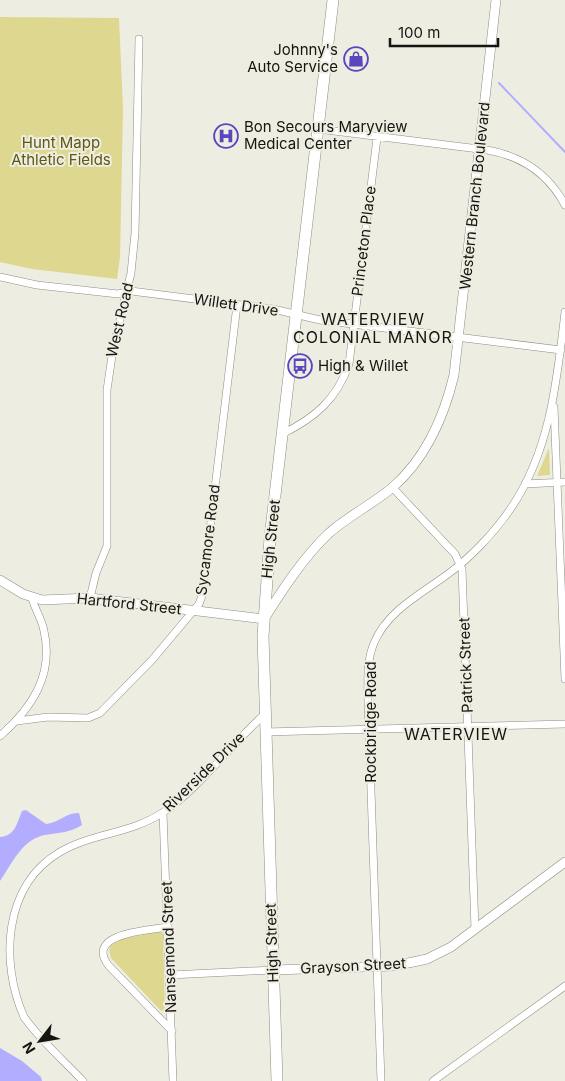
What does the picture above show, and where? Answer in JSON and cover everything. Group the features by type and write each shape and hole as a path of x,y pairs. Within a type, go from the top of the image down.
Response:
{"main road":[{"name":"High Street","path":"276,1081 265,732 264,619 270,538 333,0"}],"street":[{"name":"Western Branch Boulevard","path":"264,619 318,545 342,523 392,487 422,453 442,415 454,375 481,149 496,0"},
{"name":"West Road","path":"90,598 96,573 107,546 107,390 113,349 127,292 135,231 140,39"},
{"path":"318,129 377,138 481,149 513,156 532,165 550,182 565,205"},
{"name":"Princeton Place","path":"282,434 312,418 332,399 349,364 377,138"},
{"name":"Willett Drive","path":"0,277 37,285 118,294 127,292 238,305 354,324 561,350"},
{"name":"Sycamore Road","path":"17,721 48,716 88,718 100,713 195,612 202,596 238,305"},
{"name":"Rockbridge Road","path":"381,1081 368,669 374,643 381,630 397,611 460,563 499,523 525,484 554,401 565,312"},
{"path":"554,401 562,483 565,679"},
{"path":"525,484 562,483"},
{"path":"392,487 460,563"},
{"name":"Patrick Street","path":"460,563 475,929"},
{"name":"Hartford Street","path":"0,580 32,598 51,600 90,598 264,619"},
{"path":"0,736 17,721 38,692 46,660 44,629 32,598"},
{"name":"Riverside Drive","path":"83,1081 25,1019 7,979 4,949 8,920 22,890 50,859 72,846 130,829 162,813 186,794 265,714"},
{"path":"265,732 565,724"},
{"name":"Nansemond Street","path":"162,813 173,1081"},
{"name":"Grayson Street","path":"170,975 378,967 427,959 451,946 565,862"},
{"path":"168,927 113,937 106,944 104,956 109,966 172,1031"},
{"path":"433,1081 565,986"}],"green space":[{"name":"Hunt Mapp Athletic Fields","path":"0,17 119,18 123,109 120,257 117,279 32,269 0,262"},
{"path":"549,448 550,475 537,476"},
{"path":"163,931 165,1010 161,1011 111,958 109,950 116,940"}],"shaded area":[{"path":"26,810 46,824 55,822 70,814 79,813 82,825 69,831 37,837 30,841 18,853 0,881 0,837 12,831 22,811"},
{"path":"0,1048 22,1061 41,1077 42,1081 0,1081"}],"waterway":[{"path":"499,83 565,152"}],"place":[{"name":"Johnny's Auto Service","path":"356,59"},
{"name":"Bon Secours Maryview Medical Center","path":"226,136"},
{"name":"High & Willet","path":"300,366"}],"district":[{"name":"WATERVIEW COLONIAL MANOR","path":"373,328"},
{"name":"WATERVIEW","path":"456,734"}]}
